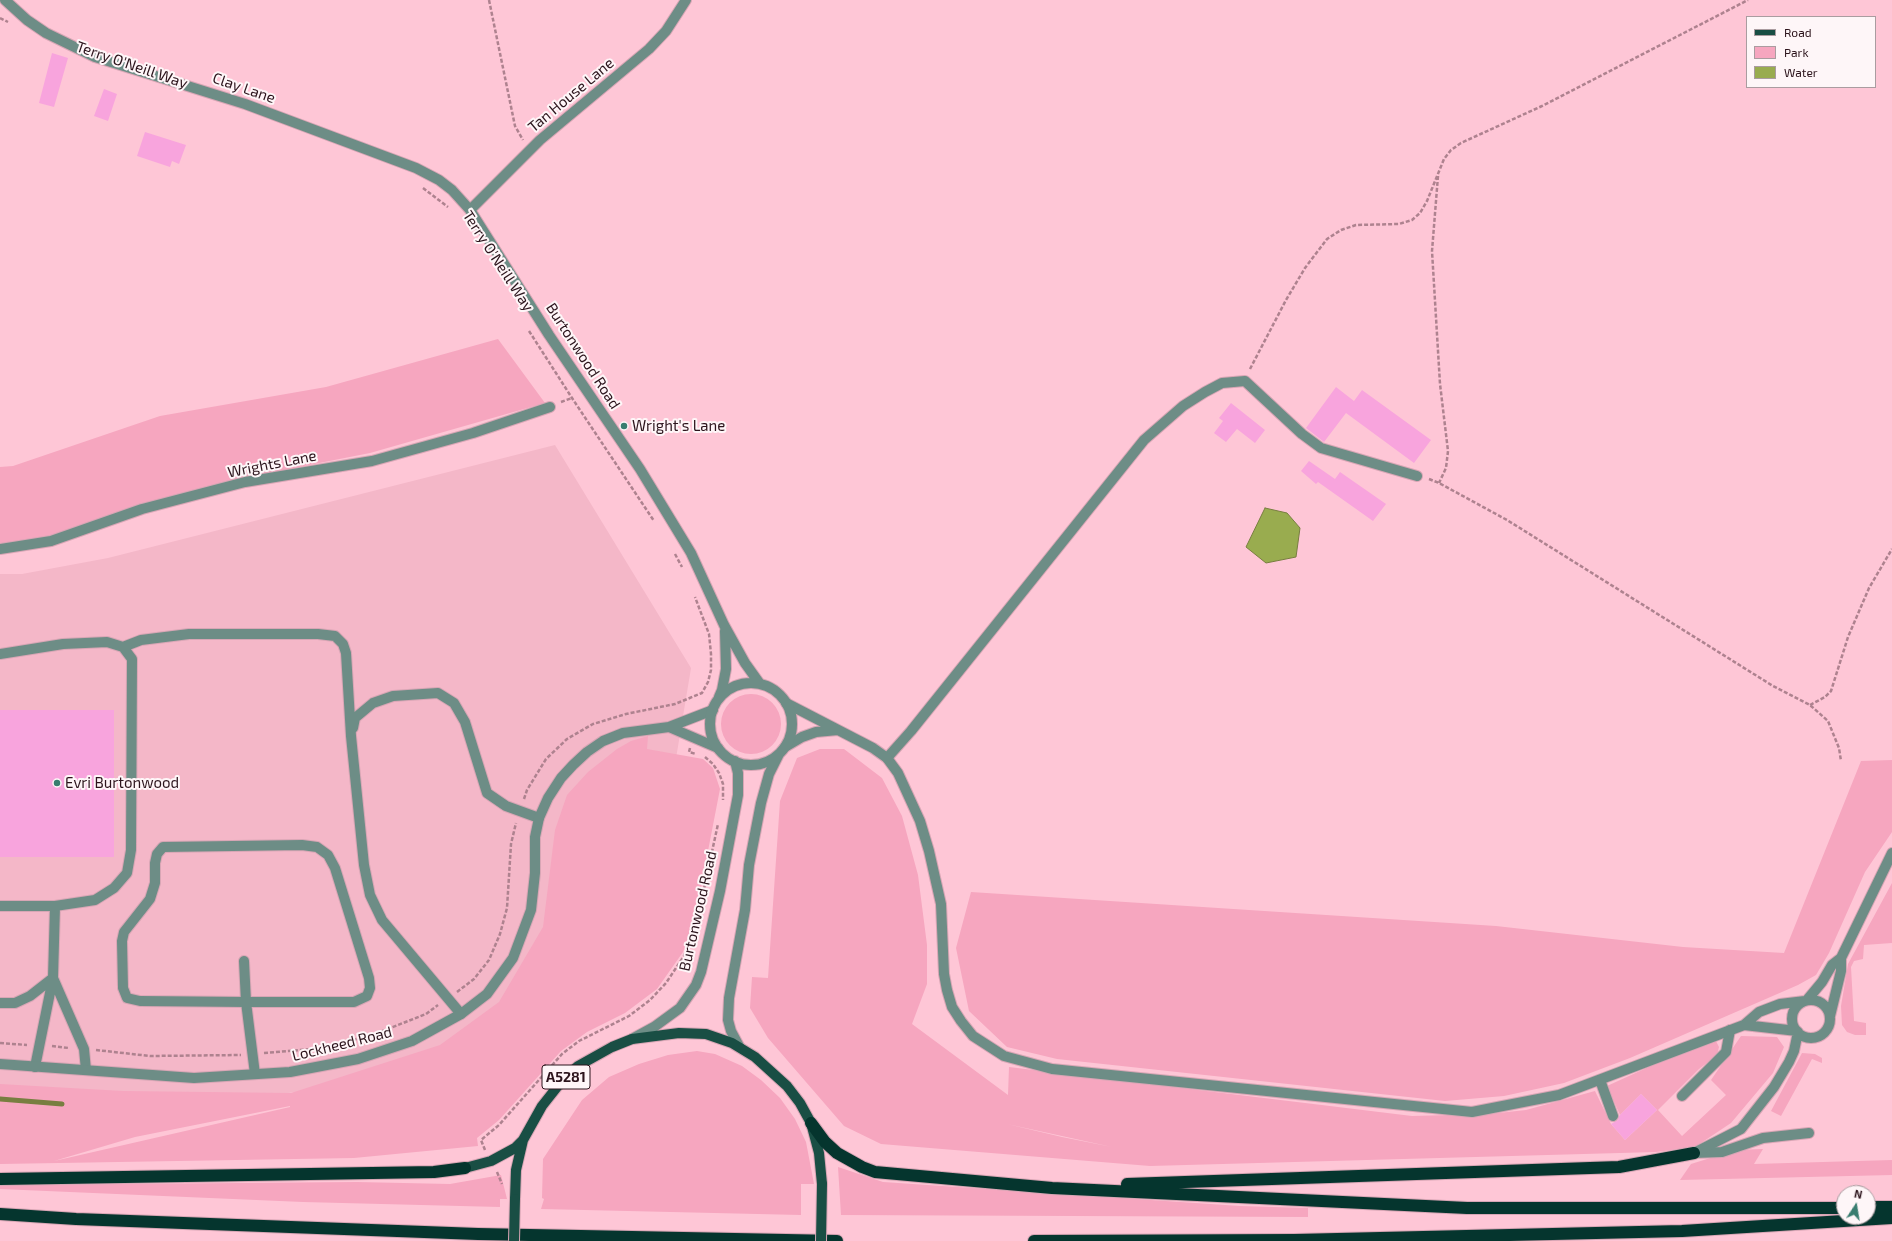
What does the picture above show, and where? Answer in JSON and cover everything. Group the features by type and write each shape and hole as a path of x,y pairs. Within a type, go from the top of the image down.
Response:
{"highway":[{"path":"811,1123 825,1142 837,1153 862,1167 875,1172 1052,1188 1468,1208 1836,1208"},
{"path":"1052,1188 1277,1178 1619,1167 1694,1153"},
{"path":"0,1179 434,1172 465,1168"},
{"path":"1876,1207 1892,1207"},
{"path":"0,1214 76,1219 463,1233 837,1241"},
{"path":"1034,1241 1294,1240 1682,1231 1892,1218"}],"main road":[{"name":"A5281","path":"514,1241 516,1170 523,1140 542,1106 565,1077 596,1054 632,1039 679,1034 706,1034 719,1037 739,1046 772,1071 787,1086 800,1103 811,1123 819,1153 822,1184 821,1241"},
{"path":"465,1168 491,1161 515,1148 523,1140"}],"street":[{"name":"Clay Lane","path":"5,0 27,20 46,33 95,57 246,104 416,168 439,180 452,190 470,210"},
{"name":"Tan House Lane","path":"470,210 529,151 649,49 666,31 686,0"},
{"name":"Burtonwood Road","path":"470,210 550,335 640,469 691,554 724,625 745,663 760,684"},
{"path":"887,758 921,718 1144,440 1183,406 1205,392 1222,383 1245,381 1302,434 1321,448 1417,476"},
{"name":"Wrights Lane","path":"0,549 52,541 142,509 245,482 372,461 473,433 550,407"},
{"name":"Burtonwood Road","path":"718,699 722,690 726,669 724,625"},
{"path":"123,647 141,640 189,634 318,634 335,636 344,644 346,653 351,736 364,865 370,895 382,920 461,1014"},
{"path":"0,654 63,644 107,642 123,647 132,659 131,850 127,873 114,888 95,900 55,906 0,906"},
{"path":"718,748 711,730 713,710 718,699 726,691 737,685 748,683 760,684 779,694 786,703 791,714 792,725 790,736 769,774 761,803 749,865 745,910 729,998 728,1020 731,1031 739,1046"},
{"path":"351,736 355,718 374,704 393,696 438,693 454,703 465,722 487,794 506,806 539,818"},
{"path":"786,703 873,748 887,758 898,773 909,794 929,851 941,904 944,974 952,1007 960,1021 973,1036 1004,1056 1052,1068 1472,1112 1559,1095 1730,1030 1744,1024 1759,1012 1780,1004 1813,1000 1825,1005 1830,1016"},
{"name":"Lockheed Road","path":"0,1064 194,1078 290,1072 358,1058 388,1050 412,1041 461,1014 487,994 513,958 531,910 535,873 535,837 539,818 548,798 561,778 587,752 603,741 624,733 669,727 713,710"},
{"path":"669,727 718,748 735,761 747,764 760,763 772,759 782,750 802,737 816,732 838,730"},
{"name":"Burtonwood Road","path":"632,1039 654,1027 680,1008 696,985 701,972 718,898 738,795 738,773 735,761"},
{"path":"302,845 317,847 328,855 335,868 370,978 370,988 367,996 354,1002 246,1002 140,1001 127,998 123,988 123,937 132,920 150,899 155,883 155,863 157,854 163,847 302,845"},
{"path":"1694,1153 1740,1129 1774,1087 1794,1051 1798,1032 1794,1026 1793,1014 1796,1008 1806,1001 1822,982 1832,965 1840,958 1892,853"},
{"path":"35,1067 53,978 55,906"},
{"path":"1744,1024 1798,1032 1807,1037 1818,1036 1828,1028 1841,971 1840,958"},
{"path":"244,961 246,1002 255,1074"},
{"path":"0,1003 15,1003 30,996 53,978"},
{"path":"53,978 84,1049 86,1070"},
{"path":"1682,1096 1726,1052 1730,1030"},
{"path":"1600,1080 1613,1116"},
{"path":"1694,1153 1722,1152 1763,1138 1809,1133"}],"path":[{"path":"489,0 515,126 529,151"},
{"path":"1245,381 1258,351 1286,300 1317,250 1327,239 1341,230 1356,226 1399,224 1412,220 1420,213 1427,201 1439,169 1451,150 1461,143 1542,106 1748,0"},
{"path":"0,18 11,24"},
{"path":"1439,169 1433,221 1432,251 1440,384 1448,451 1446,468 1439,483"},
{"name":"Terry O'Neill Way","path":"422,187 452,210"},
{"name":"Terry O'Neill Way","path":"526,325 572,398 658,525"},
{"path":"1417,476 1439,483 1507,520 1773,686 1810,705 1828,721 1839,748 1841,761"},
{"path":"1810,705 1825,697 1831,691 1851,630 1869,588 1892,549"},
{"path":"673,551 683,570"},
{"path":"693,590 709,634 711,670"},
{"path":"689,752 696,754"},
{"path":"704,757 713,764 719,772 722,784 722,802"},
{"path":"481,1140 499,1125 562,1054 579,1041 629,1016 650,1000 666,983 684,956 695,930 719,817"},
{"path":"474,979 489,960 500,934 507,908 513,831"},
{"path":"265,1053 324,1048 375,1034 426,1014"},
{"path":"0,1043 39,1045 150,1056 238,1055"}],"shaded area":[{"path":"555,445 691,668 654,891 441,1076 0,1125 0,574 22,574 108,558"}],"green space":[{"path":"498,339 545,403 370,453 243,478 57,535 0,545 0,467 13,466 160,416 326,387"},
{"path":"751,694 767,699 772,703 776,708 781,724 776,740 772,745 767,749 751,754 735,749 730,745 726,740 721,724 726,708 730,703 735,699"},
{"path":"648,736 647,749 703,759 713,768 720,789 695,918 683,952 657,989 625,1013 587,1032 561,1051 499,1120 477,1138 478,1146 354,1158 0,1164 0,1084 123,1091 291,1093 440,1045 499,1002 543,927 555,830 567,795 588,772 617,749 631,741","holes":["290,1107 54,1161 135,1137"]},
{"path":"820,749 844,749 882,778 902,816 918,875 927,945 927,984 912,1024 1008,1095 1009,1067 1412,1116 1489,1114 1526,1110 1595,1091 1611,1124 1625,1140 1657,1110 1641,1094 1620,1115 1607,1086 1708,1040 1716,1041 1719,1047 1717,1055 1699,1069 1658,1110 1682,1136 1726,1095 1711,1080 1741,1036 1777,1037 1784,1047 1773,1073 1731,1123 1695,1147 1656,1152 1150,1166 881,1144 844,1126 768,1038 750,1008 752,977 768,978 780,801 797,758","holes":["1007,1124 1112,1147 1062,1137"]},
{"path":"1892,760 1892,832 1865,872 1829,953 1816,975 1798,985 1630,1058 1564,1083 1504,1096 1445,1101 1057,1059 1007,1047 969,1011 956,948 971,892 1496,926 1683,947 1784,953 1861,761"},
{"path":"1892,883 1892,943 1864,945 1863,959 1854,961 1851,967 1854,1021 1866,1023 1866,1035 1855,1035 1847,1032 1842,1025 1841,1006 1848,964"},
{"path":"697,1051 715,1054 742,1066 761,1080 780,1098 795,1119 806,1142 814,1184 801,1184 801,1215 541,1209 544,1199 542,1198 543,1159 582,1100 609,1077 639,1064 668,1055"},
{"path":"1802,1053 1815,1054 1822,1058 1822,1063 1812,1059 1781,1116 1771,1111"},
{"path":"1763,1149 1754,1164 1892,1160 1892,1175 1680,1180 1691,1164 1736,1150"},
{"path":"838,1167 883,1182 1240,1206 1308,1208 1308,1217 841,1215"},
{"path":"501,1175 507,1199 500,1199 500,1207 303,1202 0,1189 0,1185 357,1182 450,1184"}],"water":[{"path":"1265,508 1287,513 1300,528 1296,557 1266,563 1246,547"}],"building":[{"path":"52,53 68,58 54,107 39,103"},
{"path":"104,89 117,94 108,121 94,116"},
{"path":"145,132 186,145 179,164 172,161 170,167 137,156"},
{"path":"1336,387 1354,401 1362,390 1431,440 1414,463 1346,413 1324,442 1306,428"},
{"path":"1231,403 1265,430 1255,443 1237,429 1226,442 1214,433 1223,421 1219,418"},
{"path":"1309,461 1335,479 1340,472 1386,504 1373,521 1318,482 1316,484 1301,471"},
{"name":"Evri Burtonwood","path":"0,710 114,710 114,857 0,857"},
{"path":"1641,1094 1657,1110 1625,1140 1611,1124 1618,1120 1619,1116"}],"waterway":[{"path":"0,1099 62,1104"}],"place":[{"name":"Wright's Lane","path":"624,426"},
{"name":"Evri Burtonwood","path":"57,783"}]}
